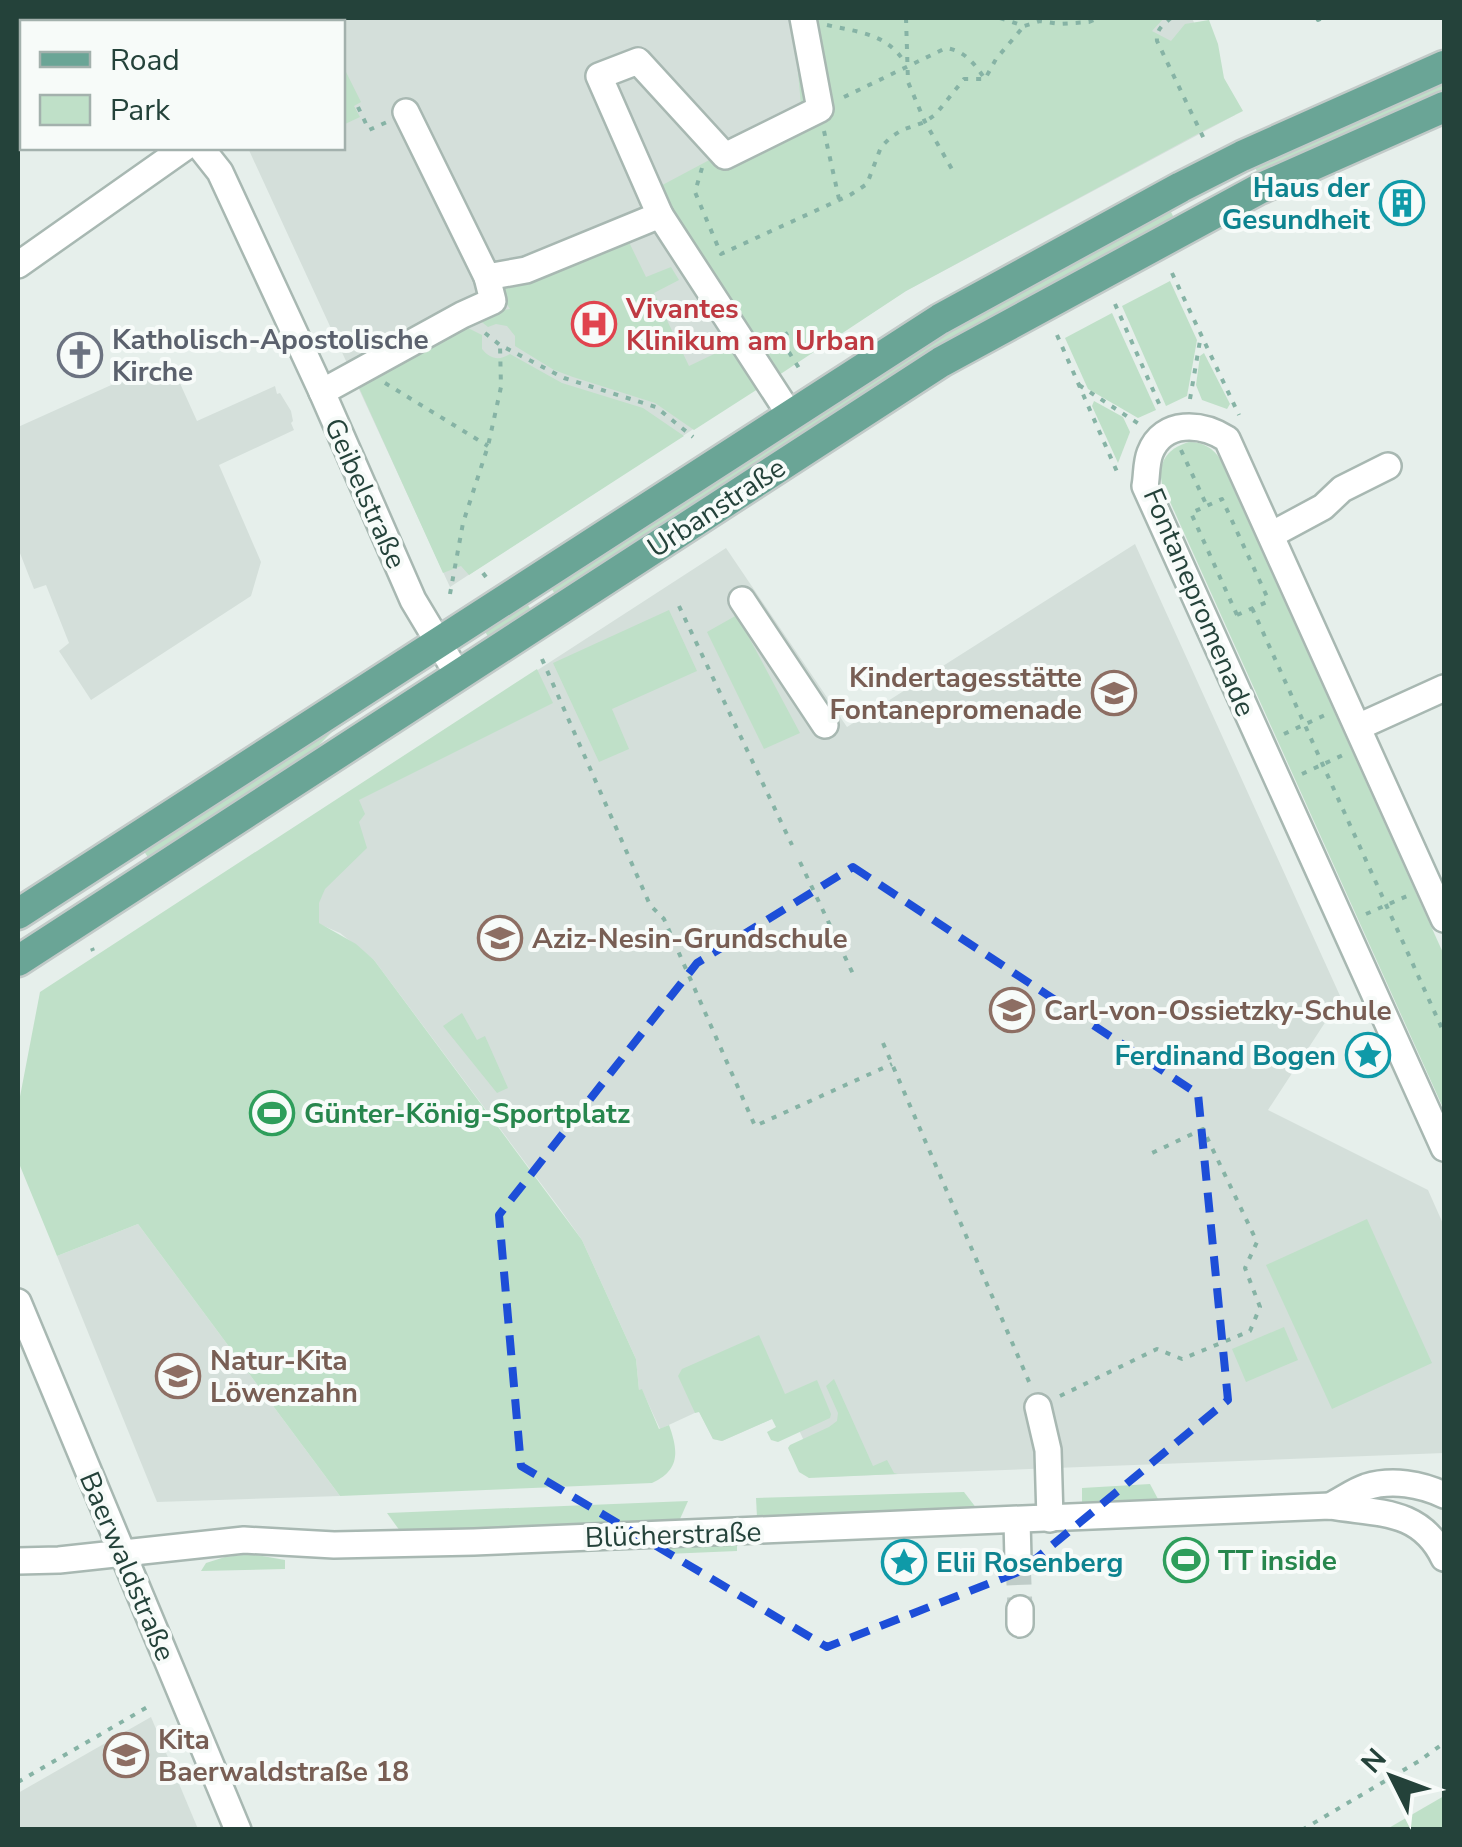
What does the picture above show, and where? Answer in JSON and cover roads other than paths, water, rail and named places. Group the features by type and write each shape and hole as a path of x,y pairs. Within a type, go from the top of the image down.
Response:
{"main road":[{"name":"Urbanstraße","path":"18,914 940,319 1270,143 1444,66"},
{"name":"Urbanstraße","path":"18,961 941,362 1199,221 1298,171 1444,107"}],"street":[{"path":"790,415 660,216 599,76 638,61 724,156 820,108 803,18"},
{"path":"322,392 492,301 487,277 406,112"},
{"path":"18,266 181,150"},
{"name":"Geibelstraße","path":"204,150 220,172 414,600 458,674"},
{"path":"1181,188 1199,221"},
{"path":"487,277 526,270 660,216"},
{"name":"Fontanepromenade","path":"1444,919 1355,739 1227,439 1211,429 1186,426 1172,431 1150,452 1145,486 1444,1148"},
{"path":"1271,535 1323,507 1342,489 1388,466"},
{"path":"527,585 548,617"},
{"path":"742,600 825,725"},
{"path":"1355,739 1444,688"},
{"path":"119,850 140,882"},
{"name":"Baerwaldstraße","path":"18,1302 238,1830"},
{"path":"1038,1407 1048,1450 1050,1519"},
{"name":"Blücherstraße","path":"1330,1506 1366,1487 1391,1484 1430,1488 1444,1495"},
{"name":"Blücherstraße","path":"18,1562 244,1540 321,1545 474,1542 1330,1506 1400,1516 1428,1534 1444,1552"},
{"path":"1017,1520 1018,1560"}],"tunnel":[{"path":"1018,1560 1020,1609"}],"place":[{"name":"Haus der Gesundheit","path":"1402,203"},
{"name":"Vivantes Klinikum am Urban","path":"594,324"},
{"name":"Katholisch-Apostolische Kirche","path":"80,355"},
{"name":"Kindertagesstätte Fontanepromenade","path":"1114,693"},
{"name":"Aziz-Nesin-Grundschule","path":"500,938"},
{"name":"Carl-von-Ossietzky-Schule","path":"1012,1010"},
{"name":"Ferdinand Bogen","path":"1368,1055"},
{"name":"Günter-König-Sportplatz","path":"272,1113"},
{"name":"Natur-Kita Löwenzahn","path":"178,1376"},
{"name":"TT inside","path":"1186,1560"},
{"name":"Elii Rosenberg","path":"904,1562"},
{"name":"Kita Baerwaldstraße 18","path":"126,1755"}]}
